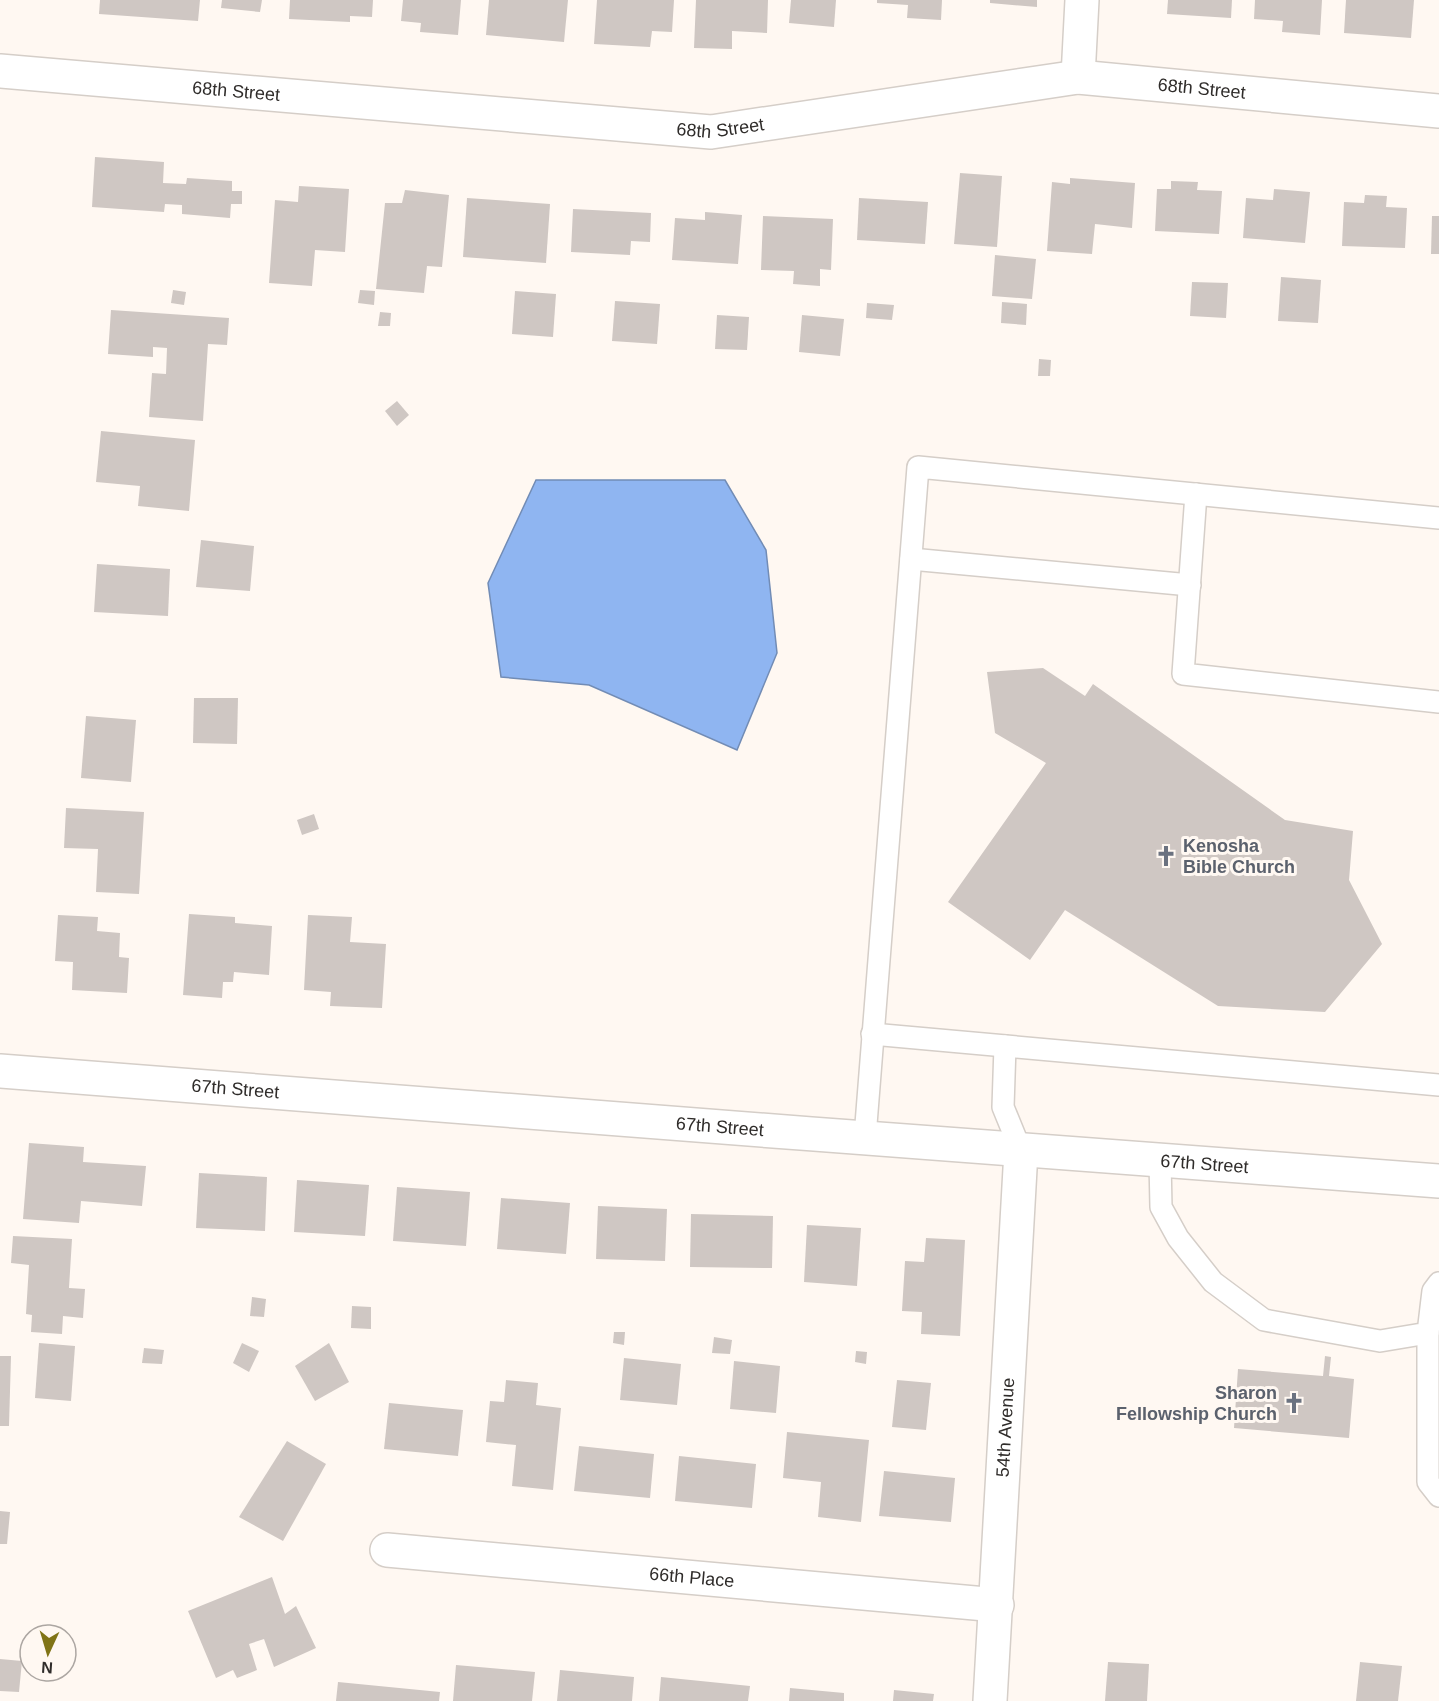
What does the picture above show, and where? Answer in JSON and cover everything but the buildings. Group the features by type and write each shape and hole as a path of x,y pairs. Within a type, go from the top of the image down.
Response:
{"street":[{"path":"1078,77 1082,0"},
{"name":"68th Street","path":"0,71 711,132 1078,77 1439,111"},
{"name":"67th Street","path":"0,1071 1020,1151 1439,1181"},
{"name":"54th Avenue","path":"990,1701 1020,1151"},
{"name":"66th Place","path":"387,1550 997,1605"}],"lane":[{"path":"864,1137 918,466 1439,518"},
{"path":"1196,494 1183,674 1439,702"},
{"path":"911,559 1190,585"},
{"path":"872,1034 1439,1085"},
{"path":"1005,1046 1003,1107 1020,1151"},
{"path":"1160,1161 1161,1207 1178,1238 1213,1282 1264,1320 1380,1341 1428,1334"},
{"path":"1439,1283 1433,1291 1428,1334 1428,1482 1439,1496"}],"water":[{"path":"536,480 725,480 766,550 777,653 737,750 589,685 501,677 488,583"}],"place":[{"name":"Kenosha Bible Church","path":"1166,856"},
{"name":"Sharon Fellowship Church","path":"1294,1403"}]}
